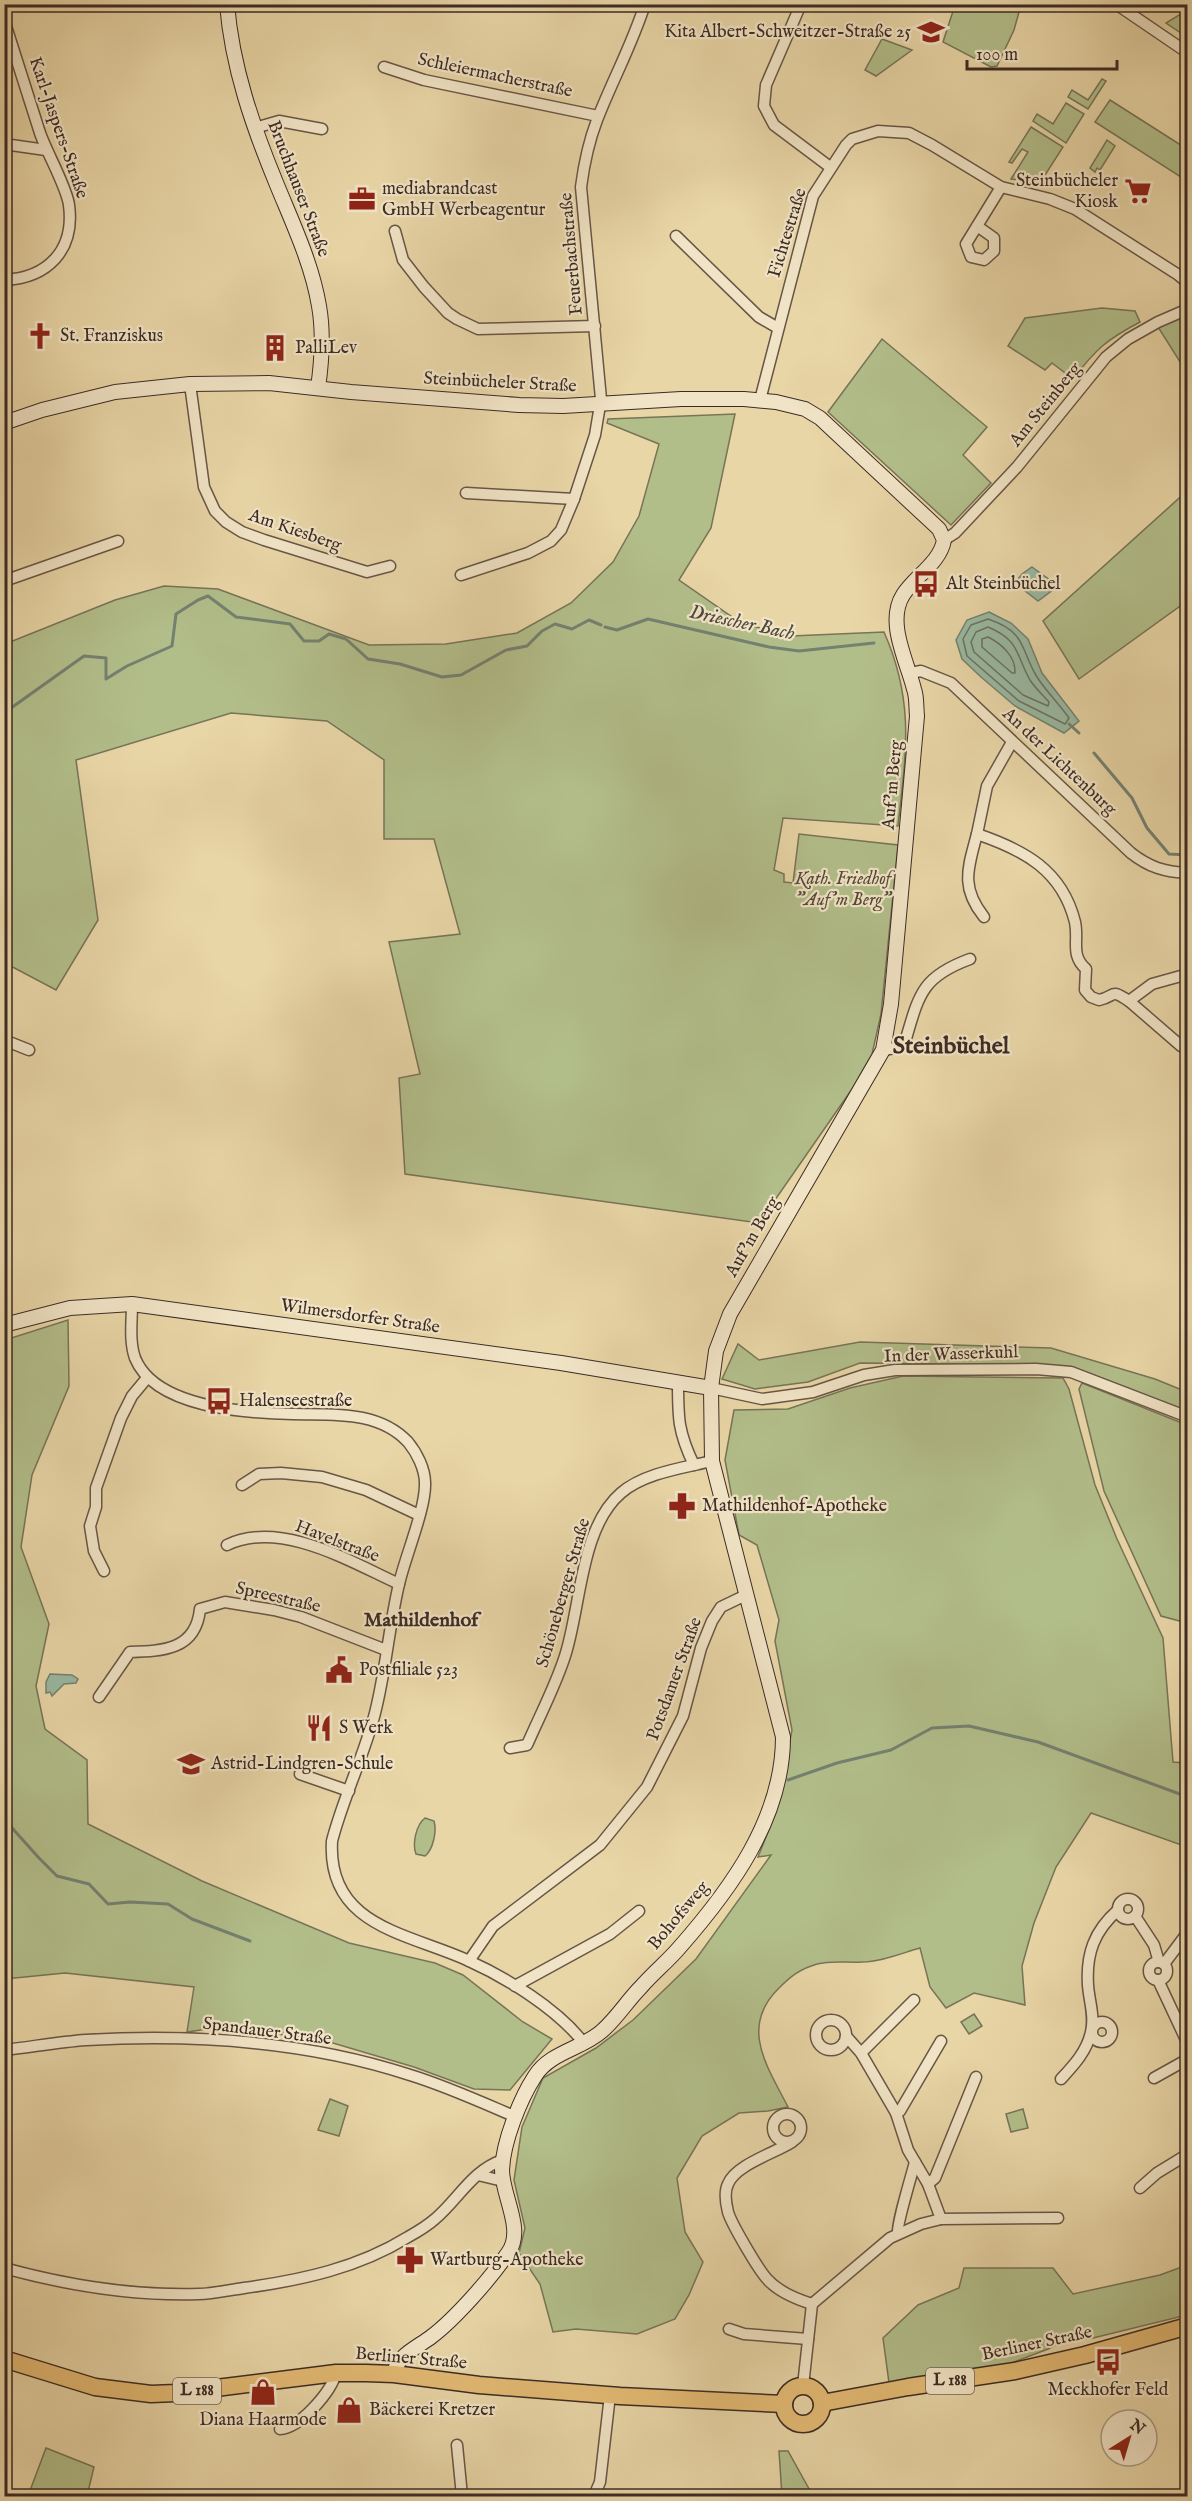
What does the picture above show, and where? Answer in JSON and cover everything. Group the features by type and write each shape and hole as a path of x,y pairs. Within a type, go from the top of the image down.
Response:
{"main road":[{"name":"Berliner Straße","path":"822,2403 1015,2371 1085,2355 1188,2326"},
{"name":"Berliner Straße","path":"4,2359 95,2387 151,2394 176,2393 336,2373 394,2374 479,2385 610,2396 783,2404"},
{"path":"803,2386 814,2389 822,2403 818,2416 813,2421 801,2424 789,2418 783,2404 791,2390 803,2386"}],"street":[{"name":"Bruchhauser Straße","path":"227,4 237,72 255,128 314,280 322,331 323,356 318,388"},
{"name":"Feuerbachstraße","path":"461,575 528,553 551,541 561,530 574,500 596,435 601,403 581,187 598,116 634,38 645,4"},
{"path":"801,4 766,86 764,106 774,125 830,167"},
{"path":"1116,4 1188,53"},
{"name":"Karl-Jaspers-Straße","path":"4,20 46,150 69,204 69,229 63,249 55,261 41,271 18,279 4,279"},
{"name":"Schleiermacherstraße","path":"384,67 424,80 598,116"},
{"path":"255,128 279,121 322,129"},
{"name":"Fichtestraße","path":"760,400 813,196 830,167 852,139 878,131 904,132 932,145 1001,187 1044,197 1075,209 1188,283"},
{"path":"4,144 46,150"},
{"path":"977,226 1001,187"},
{"path":"395,231 403,260 424,287 448,313 458,320 478,329 595,326"},
{"path":"676,236 759,317 778,328"},
{"name":"Am Steinberg","path":"944,540 955,533 1017,466 1106,357 1128,339 1188,309"},
{"name":"Steinbücheler Straße","path":"4,423 42,410 115,392 190,384 269,383 519,405 564,406 695,399 760,400 805,409 820,418 934,524 944,540"},
{"name":"Am Kiesberg","path":"190,384 204,487 215,511 226,522 242,532 264,540 367,572 390,566"},
{"path":"466,493 574,500"},
{"name":"Auf'm Berg","path":"711,1388 716,1351 730,1314 883,1050 891,1004 917,716 915,692 898,633 897,620 903,595 939,552 944,540"},
{"path":"4,581 118,541"},
{"name":"An der Lichtenburg","path":"910,673 921,671 951,683 1131,853 1160,871 1188,873"},
{"path":"984,917 967,883 987,786 1012,742"},
{"path":"977,834 1011,845 1041,866 1059,884 1075,923 1074,948 1078,962 1086,969 1085,990 1091,997 1099,1000 1111,993 1116,993 1129,1001 1181,1046"},
{"name":"Auf'm Berg","path":"883,1050 895,1048 905,1042 916,1002 934,978 947,968 970,959"},
{"path":"1129,1001 1152,984 1188,974"},
{"path":"4,1040 29,1050"},
{"path":"132,1304 132,1343 135,1356 147,1378 179,1397 265,1413 359,1417 389,1427 410,1444 422,1467 425,1492 399,1584 376,1709 335,1830 332,1856 336,1880 356,1910 377,1925 469,1961 515,1986 561,2020 583,2042"},
{"name":"Wilmersdorfer Straße","path":"4,1325 70,1308 132,1304 561,1363 711,1388"},
{"name":"In der Wasserkuhl","path":"711,1388 762,1399 803,1394 864,1375 895,1370 1036,1369 1071,1372 1188,1417"},
{"path":"104,1571 94,1551 90,1526 96,1507 96,1488 121,1418 132,1396 147,1378"},
{"path":"678,1382 678,1418 682,1440 694,1465"},
{"name":"Bohofsweg","path":"394,2374 394,2367 450,2320 511,2249 514,2237 503,2181 503,2160 516,2117 538,2071 551,2060 599,2034 640,1987 679,1948 739,1872 769,1813 783,1760 783,1737 712,1461 711,1388"},
{"name":"Schöneberger Straße","path":"510,1748 527,1745 555,1684 574,1623 593,1537 609,1505 632,1485 712,1461"},
{"path":"242,1485 259,1474 281,1473 322,1477 366,1490 419,1515"},
{"name":"Havelstraße","path":"227,1545 242,1538 273,1536 324,1550 399,1584"},
{"name":"Potsdamer Straße","path":"469,1961 493,1926 600,1845 647,1787 679,1727 692,1691 701,1648 712,1621 721,1607 746,1595"},
{"name":"Spreestraße","path":"99,1697 130,1652 163,1651 175,1647 187,1639 199,1622 200,1609 225,1602 301,1617 386,1650"},
{"path":"300,1774 349,1791"},
{"path":"1061,2079 1079,2059 1092,2029 1088,1952 1107,1920 1118,1910 1121,1901 1130,1900 1137,1906 1135,1916 1154,1944 1167,1974 1164,1979 1158,1980 1188,2044"},
{"path":"1118,1910 1123,1918 1129,1919 1135,1916"},
{"path":"515,1986 610,1934 639,1911"},
{"path":"1162,1963 1188,1932"},
{"path":"861,2053 914,2000"},
{"path":"1180,2026 1188,2017"},
{"path":"846,2036 861,2053 896,2113 908,2150 928,2184 941,2219"},
{"name":"Spandauer Straße","path":"4,2050 84,2040 168,2038 247,2042 321,2053 410,2074 516,2117"},
{"path":"896,2113 941,2041"},
{"path":"1154,2078 1188,2059"},
{"path":"928,2184 935,2178 976,2077"},
{"path":"792,2142 744,2167 734,2175 728,2184 726,2198 728,2213 767,2279 782,2291 812,2304"},
{"path":"1140,2188 1156,2173 1188,2154"},
{"path":"4,2268 48,2280 125,2290 199,2294 278,2283 348,2266 408,2237 436,2218 478,2175 493,2163 503,2160"},
{"path":"898,2234 896,2228 904,2207 915,2162"},
{"path":"478,2175 503,2181"},
{"path":"803,2386 812,2304 898,2234 921,2224 941,2219 1058,2218"},
{"path":"729,2330 744,2334 808,2339"},
{"path":"279,2429 289,2429 299,2422 333,2384 336,2373"},
{"path":"594,2496 600,2482 610,2396"},
{"path":"457,2445 462,2496"}],"green space":[{"path":"955,5 1021,5 1014,30 997,66 991,67 943,42"},
{"path":"1187,10 1187,37 1166,23"},
{"path":"882,39 912,50 876,76 865,70"},
{"path":"1102,79 1106,81 1088,109 1068,97 1072,90 1088,100"},
{"path":"1110,100 1187,149 1187,181 1095,122"},
{"path":"1066,103 1084,114 1066,143 1033,121 1037,114 1053,124"},
{"path":"1031,127 1063,147 1040,183 1011,179 1028,152 1022,149 1012,163 1009,162"},
{"path":"1107,140 1115,146 1100,170 1097,168 1095,172 1090,168"},
{"path":"1102,308 1135,311 1140,322 1102,346 1073,379 1052,363 1045,370 1008,346 1025,318"},
{"path":"1187,316 1187,373 1158,327"},
{"path":"882,339 987,427 963,455 991,483 951,525 828,412"},
{"name":"Kath. Friedhof \"Auf'm Berg\"","path":"735,414 711,528 679,580 741,623 791,636 884,632 894,657 900,682 906,728 904,775 898,826 783,818 774,870 784,874 784,882 793,883 799,834 898,845 881,1014 872,1054 852,1089 759,1223 405,1174 399,1078 420,1074 389,942 460,934 434,839 384,839 384,760 327,721 231,713 76,760 98,920 56,990 5,963 5,644 115,600 164,586 218,589 369,645 446,644 517,633 571,603 613,562 639,516 659,444 607,423 608,419"},
{"path":"1187,491 1187,601 1079,679 1043,621"},
{"path":"68,1320 69,1386 32,1475 21,1547 49,1624 36,1686 45,1729 87,1760 88,1824 202,1881 349,1943 435,1963 463,1975 523,2022 552,2039 510,2090 474,2089 414,2067 316,2038 214,2028 187,2032 194,1987 65,1973 5,1979 5,1340"},
{"path":"860,1342 1051,1348 1155,1379 1187,1392 1187,1411 1073,1367 1044,1365 860,1363 808,1382 755,1389 722,1379 738,1344 759,1360"},
{"path":"903,1376 1063,1378 1069,1389 1095,1485 1117,1539 1163,1638 1173,1762 1187,1763 1187,1847 1091,1813 1056,1867 1034,1923 1022,1966 1025,2005 974,1993 946,2008 930,1987 920,1948 877,1961 817,1964 792,1976 767,2003 761,2017 759,2032 765,2062 788,2107 739,2113 702,2136 677,2178 685,2232 703,2262 689,2295 675,2319 637,2334 576,2329 553,2332 540,2284 519,2253 525,2228 514,2180 522,2127 543,2078 596,2048 633,2020 696,1959 771,1855 758,1857 776,1812 792,1730 775,1641 779,1620 757,1545 739,1535 725,1460 734,1410 788,1409 850,1388"},
{"path":"1082,1383 1187,1425 1187,1623 1161,1616 1104,1491 1079,1389"},
{"path":"425,1818 434,1821 435,1830 434,1840 425,1856 416,1854 414,1845 417,1830"},
{"path":"974,2014 982,2026 969,2034 961,2022"},
{"path":"330,2099 348,2106 339,2136 318,2130"},
{"path":"1023,2109 1028,2128 1011,2132 1006,2114"},
{"path":"1187,2265 1187,2315 1089,2339 1070,2337 1048,2349 1006,2365 889,2383 883,2338 918,2305 959,2288 964,2268 1053,2268 1073,2294 1160,2275"},
{"path":"46,2448 94,2467 87,2496 28,2496"},
{"path":"779,2451 788,2451 813,2496 782,2496"}],"water":[{"path":"1032,567 1054,583 1054,589 1038,601 1015,583"},
{"path":"989,612 1011,623 1028,639 1042,673 1079,721 1064,733 1015,706 962,659 956,640 967,620"},
{"path":"50,1674 72,1675 78,1679 76,1683 64,1684 52,1696 50,1692 46,1693 46,1682"}],"waterway":[{"name":"Driescher Bach","path":"4,713 84,656 106,658 106,679 127,666 172,646 176,614 208,596 236,617 290,624 304,641 319,641 329,634 346,639 368,659 400,664 442,677 461,675 506,650 527,646 542,631 555,624 572,629 589,620 601,625"},
{"name":"Driescher Bach","path":"605,627 617,630 648,619 769,647 799,651 874,643"},
{"name":"Driescher Bach","path":"1069,724 1079,733"},
{"name":"Driescher Bach","path":"1094,753 1132,798 1147,828 1169,854 1188,855"},
{"path":"788,1780 837,1763 891,1750 932,1728 969,1726 1038,1742 1188,1797"},
{"path":"4,1819 57,1876 89,1884 108,1904 130,1902 168,1904 192,1919 250,1941"}],"place":[{"name":"Kita Albert-Schweitzer-Straße 25","path":"931,32"},
{"name":"Steinbücheler Kiosk","path":"1138,191"},
{"name":"mediabrandcast GmbH Werbeagentur","path":"362,199"},
{"name":"St. Franziskus","path":"40,336"},
{"name":"PalliLev","path":"275,348"},
{"name":"Alt Steinbüchel","path":"926,584"},
{"name":"Halenseestraße","path":"219,1401"},
{"name":"Mathildenhof-Apotheke","path":"682,1506"},
{"name":"Postfiliale 523","path":"339,1670"},
{"name":"S Werk","path":"319,1728"},
{"name":"Astrid-Lindgren-Schule","path":"191,1764"},
{"name":"Wartburg-Apotheke","path":"410,2260"},
{"name":"Meckhofer Feld","path":"1108,2362"},
{"name":"Diana Haarmode","path":"263,2392"},
{"name":"Bäckerei Kretzer","path":"349,2410"}],"district":[{"name":"Steinbüchel","path":"951,1046"},
{"name":"Mathildenhof","path":"421,1620"}]}
